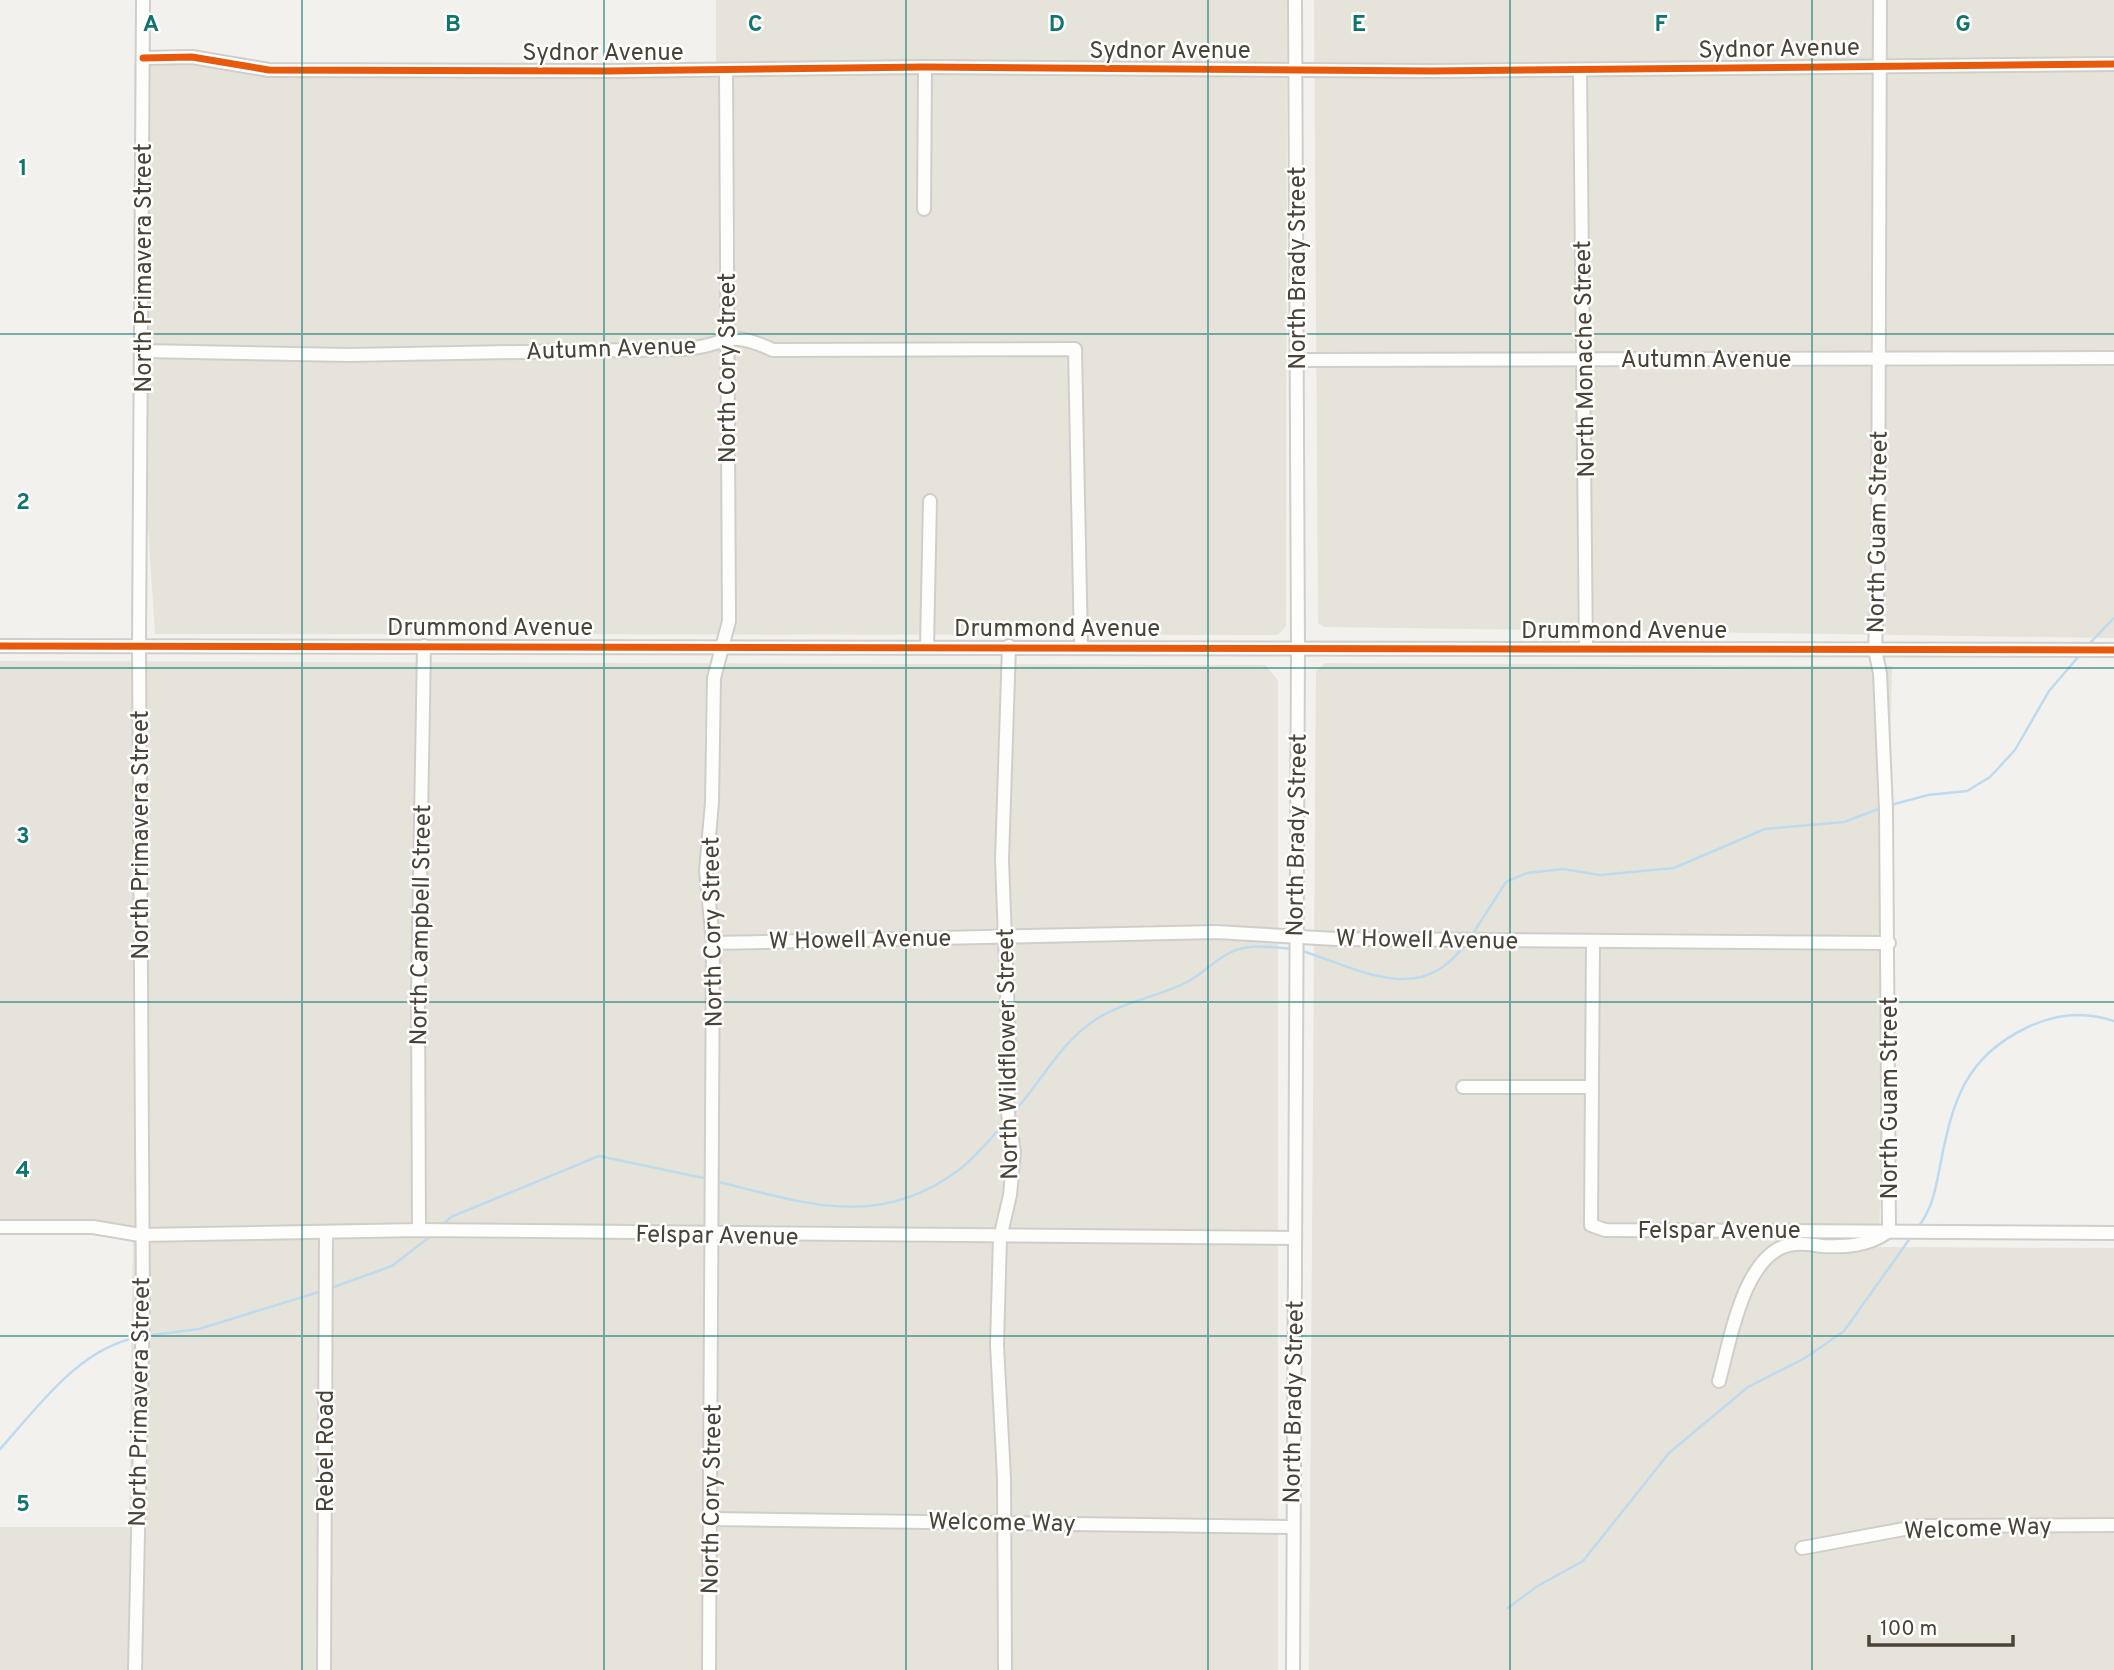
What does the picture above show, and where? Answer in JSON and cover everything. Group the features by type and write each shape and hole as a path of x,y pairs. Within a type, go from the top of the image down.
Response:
{"street":[{"name":"North Primavera Street","path":"135,1670 143,1308 140,1235 139,647 143,351 143,0"},
{"name":"North Brady Street","path":"1293,1670 1298,650 1295,0"},
{"name":"North Guam Street","path":"1880,0 1878,573 1875,650 1881,686 1889,943 1889,1231"},
{"name":"Sydnor Avenue","path":"143,58 192,57 269,70 926,67 1580,70 2114,64"},
{"path":"924,209 926,67"},
{"name":"North Cory Street","path":"709,1670 713,943 706,871 712,802 714,678 729,621 726,70"},
{"name":"North Monache Street","path":"1580,70 1586,649"},
{"name":"Autumn Avenue","path":"143,351 361,355 684,349 698,348 726,338 742,337 773,350 1075,349 1082,646"},
{"name":"Autumn Avenue","path":"1298,360 2114,358"},
{"path":"927,647 930,502"},
{"name":"Drummond Avenue","path":"0,646 2114,650"},
{"name":"North Campbell Street","path":"419,1230 418,995 424,646"},
{"name":"North Wildflower Street","path":"1005,1670 1004,1522 997,1345 1000,1238 1010,1195 1014,1152 1007,1107 1010,1072 1002,860 1009,646"},
{"name":"W Howell Avenue","path":"713,943 1216,932 1336,939 1889,943"},
{"path":"1463,1087 1590,1087 1593,942"},
{"name":"Felspar Avenue","path":"1590,1087 1591,1225 1605,1230 2114,1233"},
{"name":"Felspar Avenue","path":"0,1227 93,1227 140,1235 419,1230 713,1236 1295,1238"},
{"path":"1719,1381 1746,1288 1759,1267 1773,1252 1794,1244 1859,1245 1889,1231"},
{"name":"Rebel Road","path":"324,1670 326,1232"},
{"name":"Welcome Way","path":"711,1519 1292,1528"},
{"name":"Welcome Way","path":"1802,1548 1920,1526 2114,1525"}],"shaded area":[{"path":"716,0 1287,0 1286,626 1278,635 155,634 137,356 134,63 716,64"},
{"path":"1314,0 2114,0 2114,638 1324,627 1318,623"},
{"path":"0,661 1265,665 1278,680 1278,1670 0,1670 0,1527 129,1527 133,1235 0,1233"},
{"path":"1325,663 1892,666 1879,1247 2114,1248 2114,1670 1309,1670 1316,671"}],"waterway":[{"path":"2088,645 2114,618"},
{"path":"1891,805 1928,795 1967,791 1990,777 2015,750 2049,691 2079,656"},
{"path":"1472,935 1506,882 1527,873 1563,869 1600,875 1674,868 1765,829 1844,822 1881,808"},
{"path":"1302,951 1368,974 1410,979 1430,974 1448,963 1466,943"},
{"path":"1014,1112 1061,1051 1095,1020 1118,1008 1189,981 1220,959 1240,949 1257,946 1292,949"},
{"path":"1919,1226 1934,1195 1957,1100 1966,1082 1989,1052 2026,1028 2058,1017 2080,1015 2114,1021"},
{"path":"715,1181 810,1203 870,1206 900,1200 930,1188 960,1169 1005,1123"},
{"path":"442,1225 451,1217 599,1156 708,1179"},
{"path":"331,1288 392,1266 432,1235"},
{"path":"1508,1608 1536,1587 1583,1561 1669,1453 1748,1387 1805,1358 1844,1331 1911,1237"},
{"path":"145,1336 199,1329 322,1291"},
{"path":"0,1449 45,1398 79,1366 117,1343 139,1337"}],"cycle path":[{"path":"143,58 192,57 269,70 608,71 925,67 1432,71 2114,64"},
{"path":"0,646 2114,650"}]}
